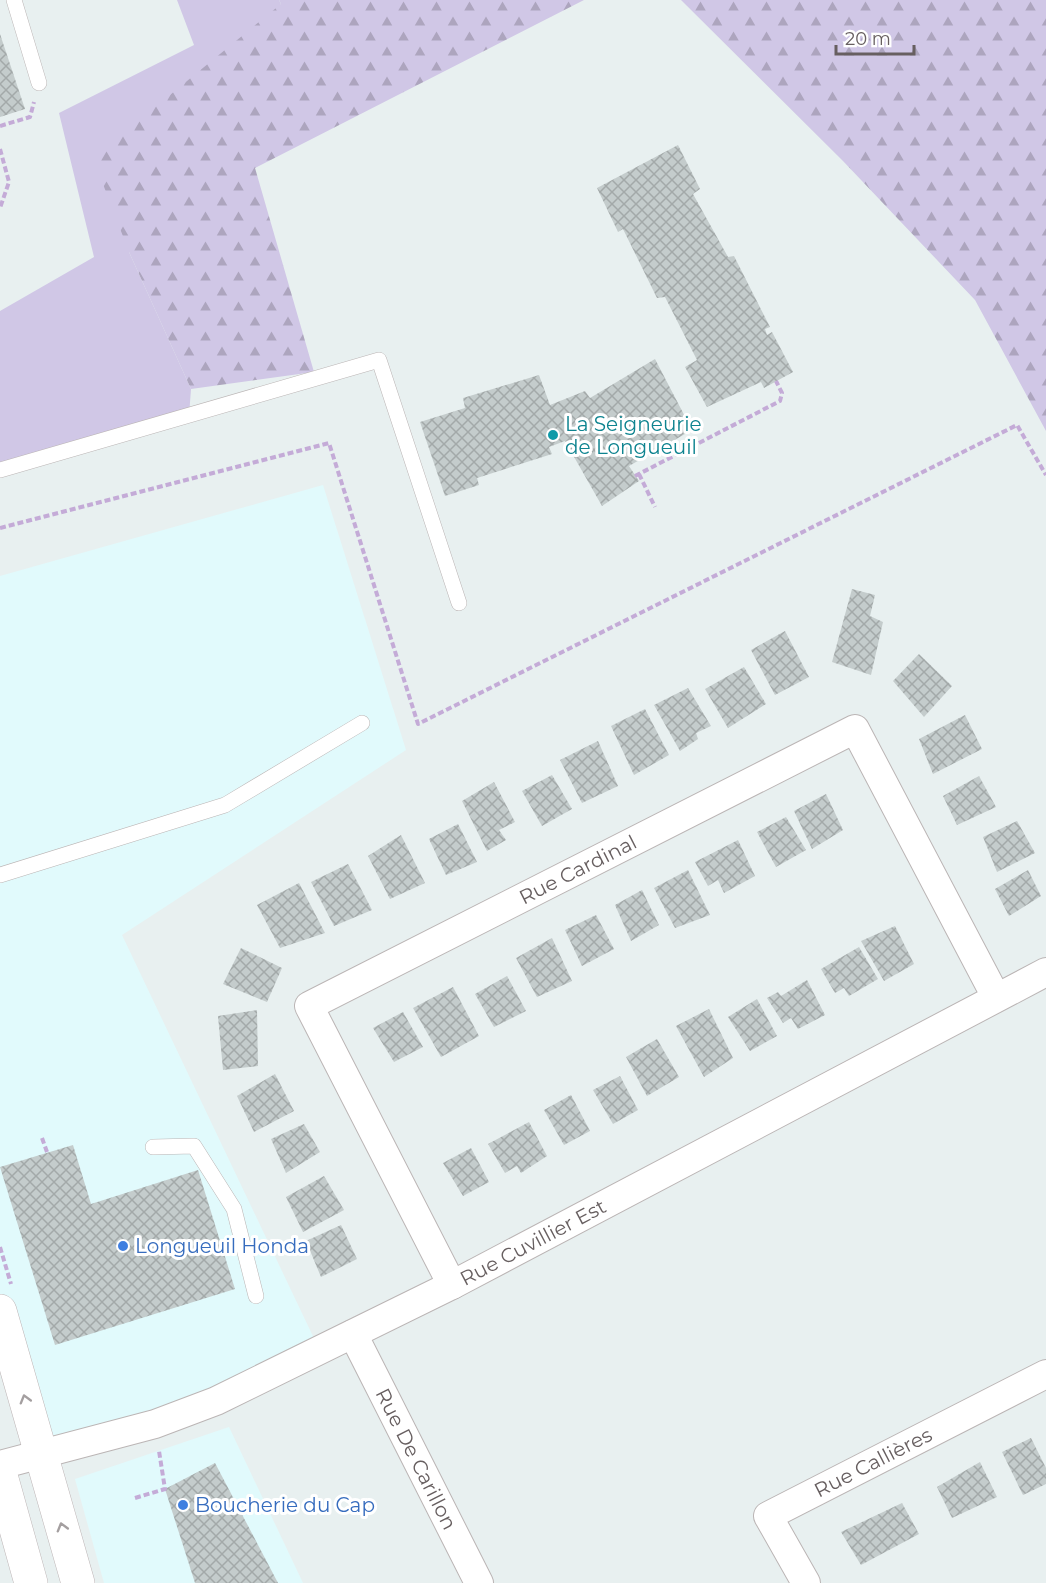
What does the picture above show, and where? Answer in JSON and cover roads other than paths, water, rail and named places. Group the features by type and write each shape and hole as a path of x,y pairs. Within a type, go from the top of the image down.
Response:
{"main road":[{"path":"0,1311 78,1583"},
{"path":"0,1472 31,1583"}],"street":[{"name":"Rue Cardinal","path":"452,1285 309,1006 855,729 996,997"},
{"name":"Rue Cuvillier Est","path":"0,1465 155,1424 216,1401 452,1285 1046,972"},
{"name":"Rue De Carillon","path":"353,1334 479,1583"},
{"name":"Rue Callières","path":"806,1583 768,1516 1046,1374"}],"lane":[{"path":"14,0 39,83"},
{"path":"0,470 379,360 459,603"},
{"path":"0,875 225,805 362,723"},
{"path":"153,1147 194,1146 234,1209 256,1296"}],"place":[{"name":"La Seigneurie de Longueuil","path":"553,435"},
{"name":"Longueuil Honda","path":"123,1246"},
{"name":"Boucherie du Cap","path":"183,1505"}]}
